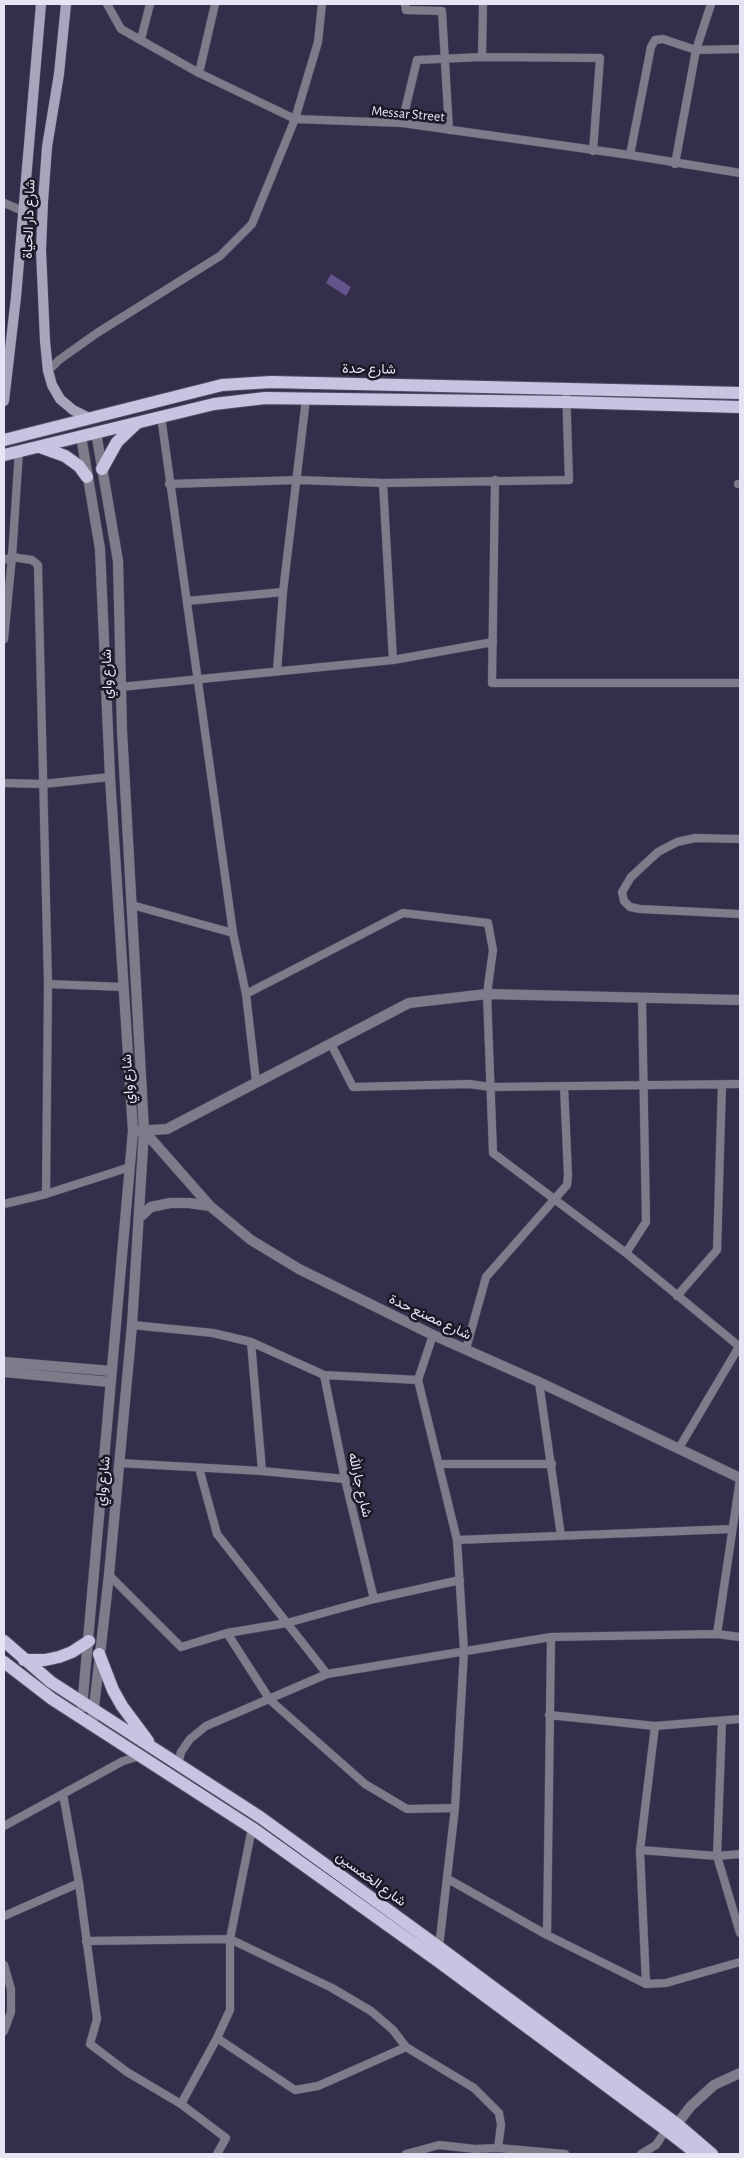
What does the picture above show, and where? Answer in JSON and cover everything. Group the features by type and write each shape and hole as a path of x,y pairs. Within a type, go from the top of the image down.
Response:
{"main road":[{"name":"شارع دار الحياة","path":"4,401 16,297 41,4"},
{"name":"شارع دار الحياة","path":"66,4 59,74 46,147 41,250 48,371 52,385 60,399 73,410 89,418"},
{"path":"30,146 46,147"},
{"name":"شارع حدة","path":"4,440 222,385 271,382 740,393"},
{"path":"716,393 716,406"},
{"path":"4,455 214,404 265,398 566,402 740,407"},
{"path":"157,402 161,416"},
{"path":"102,469 117,442 139,422"},
{"path":"40,447 65,456 79,466 87,477"},
{"name":"شارع الخمسين","path":"4,1641 51,1682 260,1817 404,1929 671,2127 712,2154"},
{"path":"24,1660 45,1660 59,1657 72,1652 89,1641"},
{"path":"99,1654 113,1690 122,1706 156,1751"},
{"name":"شارع الخمسين","path":"4,1662 52,1699 87,1722 404,1929 439,1947 671,2127 697,2154"}],"street":[{"name":"Messar Street","path":"107,4 121,29 199,74 295,119 402,124 630,155 674,164 740,173"},
{"path":"141,39 150,4"},
{"path":"199,74 215,4"},
{"path":"48,371 59,360 220,256 252,224 295,119 318,42 322,4"},
{"path":"405,4 406,10 442,11 449,130"},
{"path":"482,57 483,4"},
{"path":"674,164 696,50 711,4"},
{"path":"630,155 651,47 655,40 664,39 696,50 740,49"},
{"path":"402,124 417,60 482,57 600,58 593,151"},
{"path":"4,203 24,211"},
{"path":"169,484 298,480 383,483 569,480 566,388"},
{"path":"277,670 283,592 298,480 306,399"},
{"path":"161,416 233,933 246,994 256,1081"},
{"name":"شارع واي","path":"88,1706 99,1654 109,1575 113,1515 132,1325 144,1131 122,731 118,561 96,432"},
{"name":"شارع واي","path":"81,436 100,549 110,777 133,1131 89,1641 87,1722"},
{"path":"4,639 19,451"},
{"path":"495,480 492,683 740,683"},
{"path":"383,483 393,660"},
{"path":"4,560 12,557 32,560 38,566 48,984 46,1194"},
{"path":"187,601 283,592"},
{"path":"120,687 393,660 493,642"},
{"path":"108,732 122,731"},
{"path":"4,783 43,784 110,777"},
{"path":"740,839 695,838 677,842 658,852 631,877 622,892 624,901 630,907 640,909 740,914"},
{"path":"132,905 233,933"},
{"path":"246,994 403,914 488,923 493,950 487,994 492,1087 492,1153 626,1253 740,1346 678,1448"},
{"path":"48,984 123,987"},
{"path":"133,1131 167,1129 409,1003 487,994 740,1000"},
{"path":"626,1253 646,1222 642,1084 642,998"},
{"path":"331,1044 353,1087 469,1084 492,1087 740,1084"},
{"path":"677,1296 717,1250 722,1084"},
{"path":"466,1349 486,1277 567,1185 564,1086"},
{"name":"شارع مصنع حدة","path":"144,1131 210,1206 251,1240 299,1269 433,1335 539,1382 740,1478"},
{"path":"4,1204 46,1194 130,1167"},
{"path":"140,1217 151,1207 170,1203 210,1206"},
{"path":"132,1325 212,1333 251,1342 324,1375 418,1380"},
{"path":"433,1335 418,1380 457,1540 464,1651 455,1808 439,1947"},
{"path":"251,1342 262,1471"},
{"path":"5,1363 111,1371"},
{"path":"5,1363 110,1382"},
{"name":"شارع جارالله","path":"324,1375 345,1478 374,1599"},
{"path":"539,1382 561,1536"},
{"path":"119,1463 345,1478"},
{"path":"439,1464 552,1464"},
{"path":"199,1468 217,1534 327,1674"},
{"path":"717,1634 740,1478"},
{"path":"100,1514 113,1515"},
{"path":"457,1540 732,1529"},
{"path":"109,1575 181,1647 227,1634 287,1623 374,1599 460,1580"},
{"path":"227,1634 270,1700 365,1784 407,1809 455,1808"},
{"path":"178,1765 181,1752 190,1739 206,1726 327,1674 551,1637 717,1634 740,1637"},
{"path":"547,1935 551,1637"},
{"path":"549,1715 655,1726 722,1722 740,1719"},
{"path":"722,1722 717,1856 740,1933"},
{"path":"646,1984 640,1850 655,1726"},
{"path":"4,1826 123,1761 140,1756"},
{"path":"63,1794 79,1883 97,2018 90,2044 127,2072 181,2104 226,2138 217,2154"},
{"path":"181,2104 230,2010 230,1939 252,1828"},
{"path":"640,1850 717,1856 740,1854"},
{"path":"448,1879 547,1935 646,1984 666,1982 740,1962"},
{"path":"4,1916 79,1883"},
{"path":"86,1941 230,1939 332,1988 371,2010 393,2030 406,2047 474,2088 499,2113 501,2126 498,2148"},
{"path":"4,1965 11,1989 10,2012 4,2031"},
{"path":"217,2038 295,2090 318,2086 406,2047"},
{"path":"641,2154 656,2145 691,2106 714,2085 740,2073"},
{"path":"406,2154 439,2145 566,2154"}],"shaded area":[{"path":"331,274 351,287 346,296 326,283"}]}
